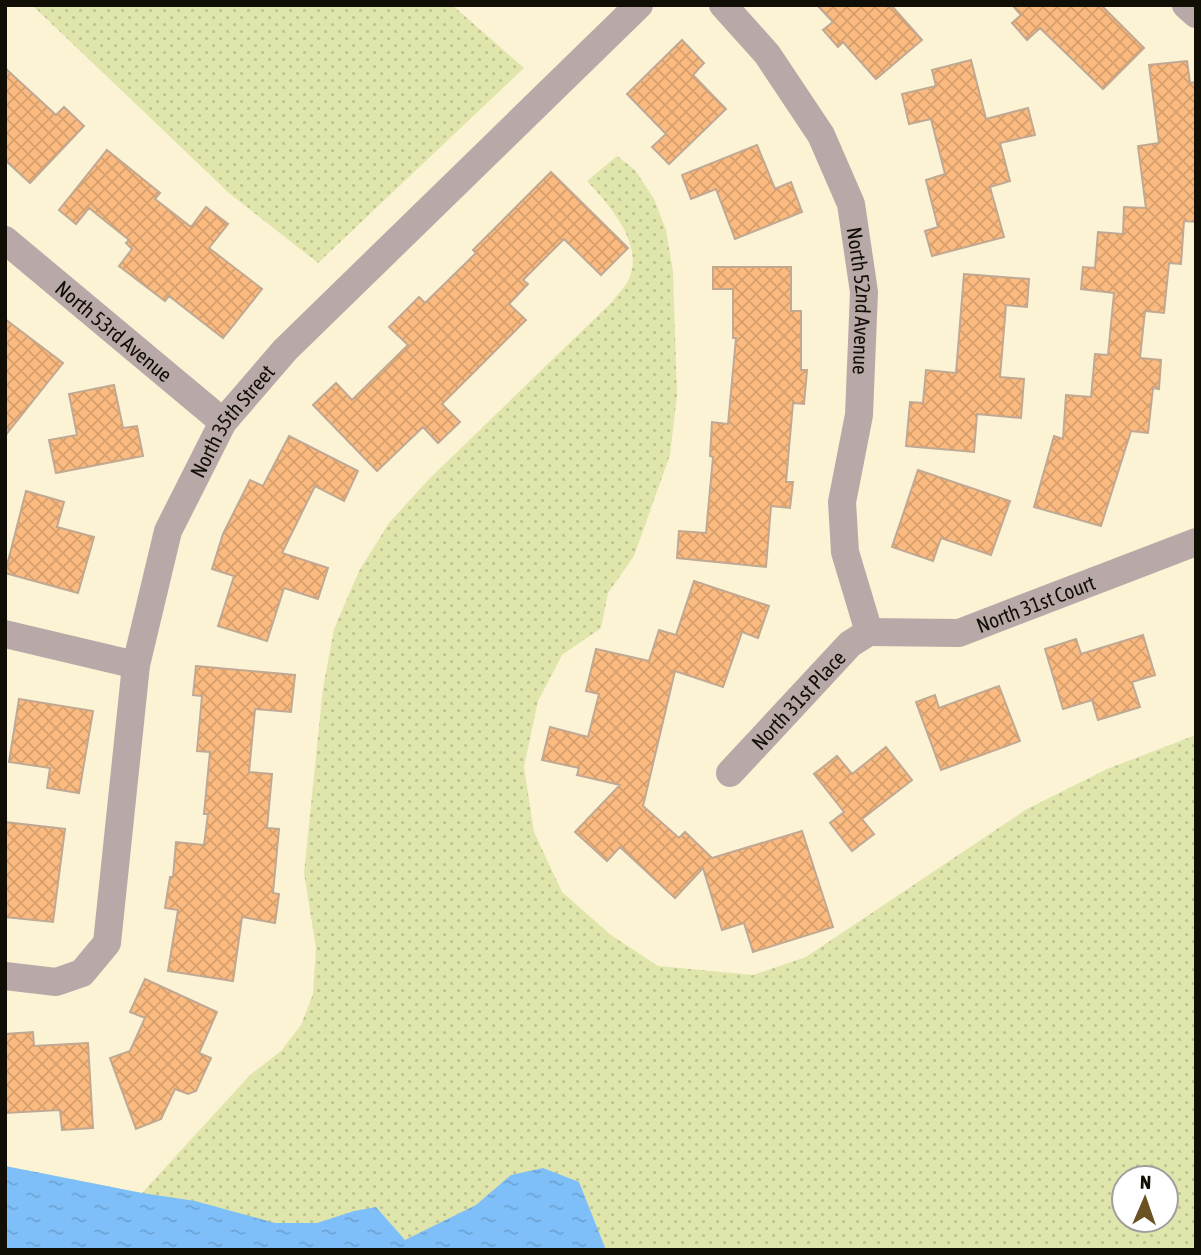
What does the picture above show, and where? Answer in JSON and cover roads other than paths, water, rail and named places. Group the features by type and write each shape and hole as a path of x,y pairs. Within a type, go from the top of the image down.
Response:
{"street":[{"name":"North 35th Street","path":"5,976 56,982 82,973 107,943 136,665 168,531 223,422 285,350 639,5"},
{"name":"North 52nd Avenue","path":"723,5 767,54 821,135 851,204 864,292 859,415 842,502 845,552 869,632"},
{"path":"1186,5 1196,13"},
{"name":"North 53rd Avenue","path":"5,240 223,422"},
{"name":"North 31st Court","path":"869,632 959,633 1196,542"},
{"name":"North 31st Place","path":"730,773 850,644 869,632"},
{"path":"5,634 136,665"}],"water":[{"path":"5,1166 195,1201 275,1223 317,1223 376,1207 405,1240 476,1205 511,1175 543,1168 579,1182 606,1250 5,1250"}]}
